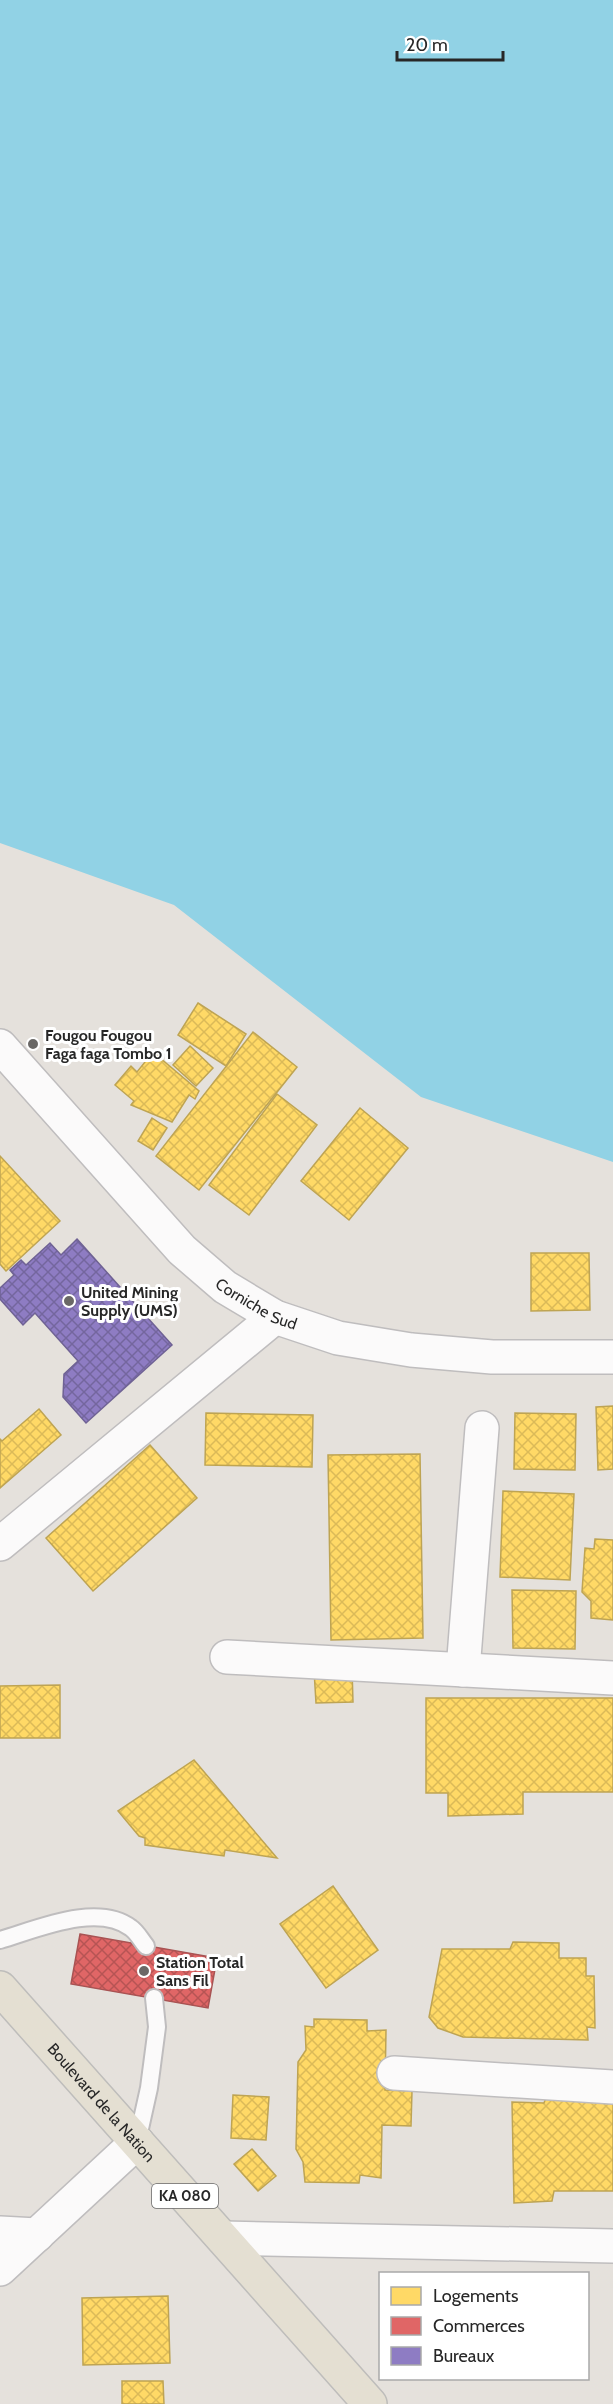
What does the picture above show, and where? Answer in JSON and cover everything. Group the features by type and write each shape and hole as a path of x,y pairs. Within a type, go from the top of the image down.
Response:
{"main road":[{"name":"Boulevard de la Nation","path":"0,1988 370,2404"}],"street":[{"name":"Corniche Sud","path":"2,1053 182,1251 225,1287 275,1317 338,1338 411,1350 492,1357 613,1357"},
{"path":"0,1544 275,1317"},
{"path":"463,1670 482,1428"},
{"path":"227,1657 613,1678"},
{"path":"394,2073 613,2087"},
{"path":"0,2269 137,2142"},
{"path":"0,2233 37,2235"},
{"path":"223,2238 613,2246"}],"lane":[{"path":"0,1941 70,1919 109,1918 131,1928 146,1946"},
{"path":"137,2142 149,2088 157,2027 154,1998"}],"water":[{"path":"0,0 613,0 613,1162 421,1097 174,905 0,843"}],"building: Logements":[{"path":"198,1003 246,1034 226,1066 178,1035"},
{"path":"253,1032 297,1067 199,1190 156,1156"},
{"path":"190,1046 213,1068 196,1086 173,1065"},
{"path":"153,1052 199,1091 195,1099 189,1095 172,1122 131,1105 134,1101 115,1085 131,1066 137,1072"},
{"path":"277,1094 317,1125 249,1215 209,1185"},
{"path":"360,1108 408,1148 349,1220 301,1181"},
{"path":"152,1118 167,1128 153,1150 138,1141"},
{"path":"0,1156 60,1221 6,1271 0,1264"},
{"path":"531,1253 589,1253 590,1310 531,1311"},
{"path":"613,1406 613,1469 598,1470 596,1407"},
{"path":"39,1409 61,1435 0,1488 0,1439 2,1441"},
{"path":"206,1413 313,1415 312,1467 205,1465"},
{"path":"515,1413 576,1414 575,1470 514,1469"},
{"path":"150,1445 197,1498 93,1591 46,1538"},
{"path":"420,1454 423,1638 331,1640 328,1455"},
{"path":"503,1491 574,1494 570,1580 500,1577"},
{"path":"595,1539 613,1540 613,1620 591,1618 591,1601 582,1592 585,1548 594,1549"},
{"path":"512,1590 576,1591 575,1649 513,1648"},
{"path":"352,1668 353,1702 316,1703 314,1670"},
{"path":"60,1685 60,1738 0,1738 0,1686"},
{"path":"426,1698 613,1698 613,1792 523,1792 523,1814 448,1816 448,1793 426,1793"},
{"path":"194,1760 277,1858 225,1850 224,1856 145,1845 145,1838 139,1836 118,1811"},
{"path":"333,1886 378,1950 326,1988 280,1924"},
{"path":"513,1942 559,1943 559,1958 586,1958 586,1976 594,1976 595,2028 587,2027 588,2040 463,2037 438,2028 429,2017 442,1949 510,1949"},
{"path":"314,2019 367,2020 367,2031 386,2030 385,2090 412,2091 411,2126 382,2125 381,2178 360,2175 359,2183 305,2182 303,2162 296,2149 298,2062 306,2050 305,2026 314,2027"},
{"path":"233,2095 269,2097 266,2140 231,2138"},
{"path":"547,2095 613,2096 613,2191 554,2191 552,2201 514,2203 512,2102 544,2103"},
{"path":"252,2149 276,2176 258,2191 234,2164"},
{"path":"168,2296 170,2363 83,2365 82,2298"},
{"path":"122,2381 163,2381 164,2404 122,2404"}],"building: Commerces":[{"name":"Station Total Sans Fil","path":"80,1934 217,1958 208,2008 71,1984"}],"building: Bureaux":[{"path":"77,1239 172,1345 86,1423 63,1397 64,1374 78,1361 35,1313 23,1325 0,1299 0,1288 14,1275 10,1270 21,1260 26,1265 50,1243 61,1255"}],"place":[{"name":"Fougou Fougou Faga faga Tombo 1","path":"33,1044"},
{"name":"United Mining Supply (UMS)","path":"69,1301"},
{"name":"Station Total Sans Fil","path":"144,1971"}]}
